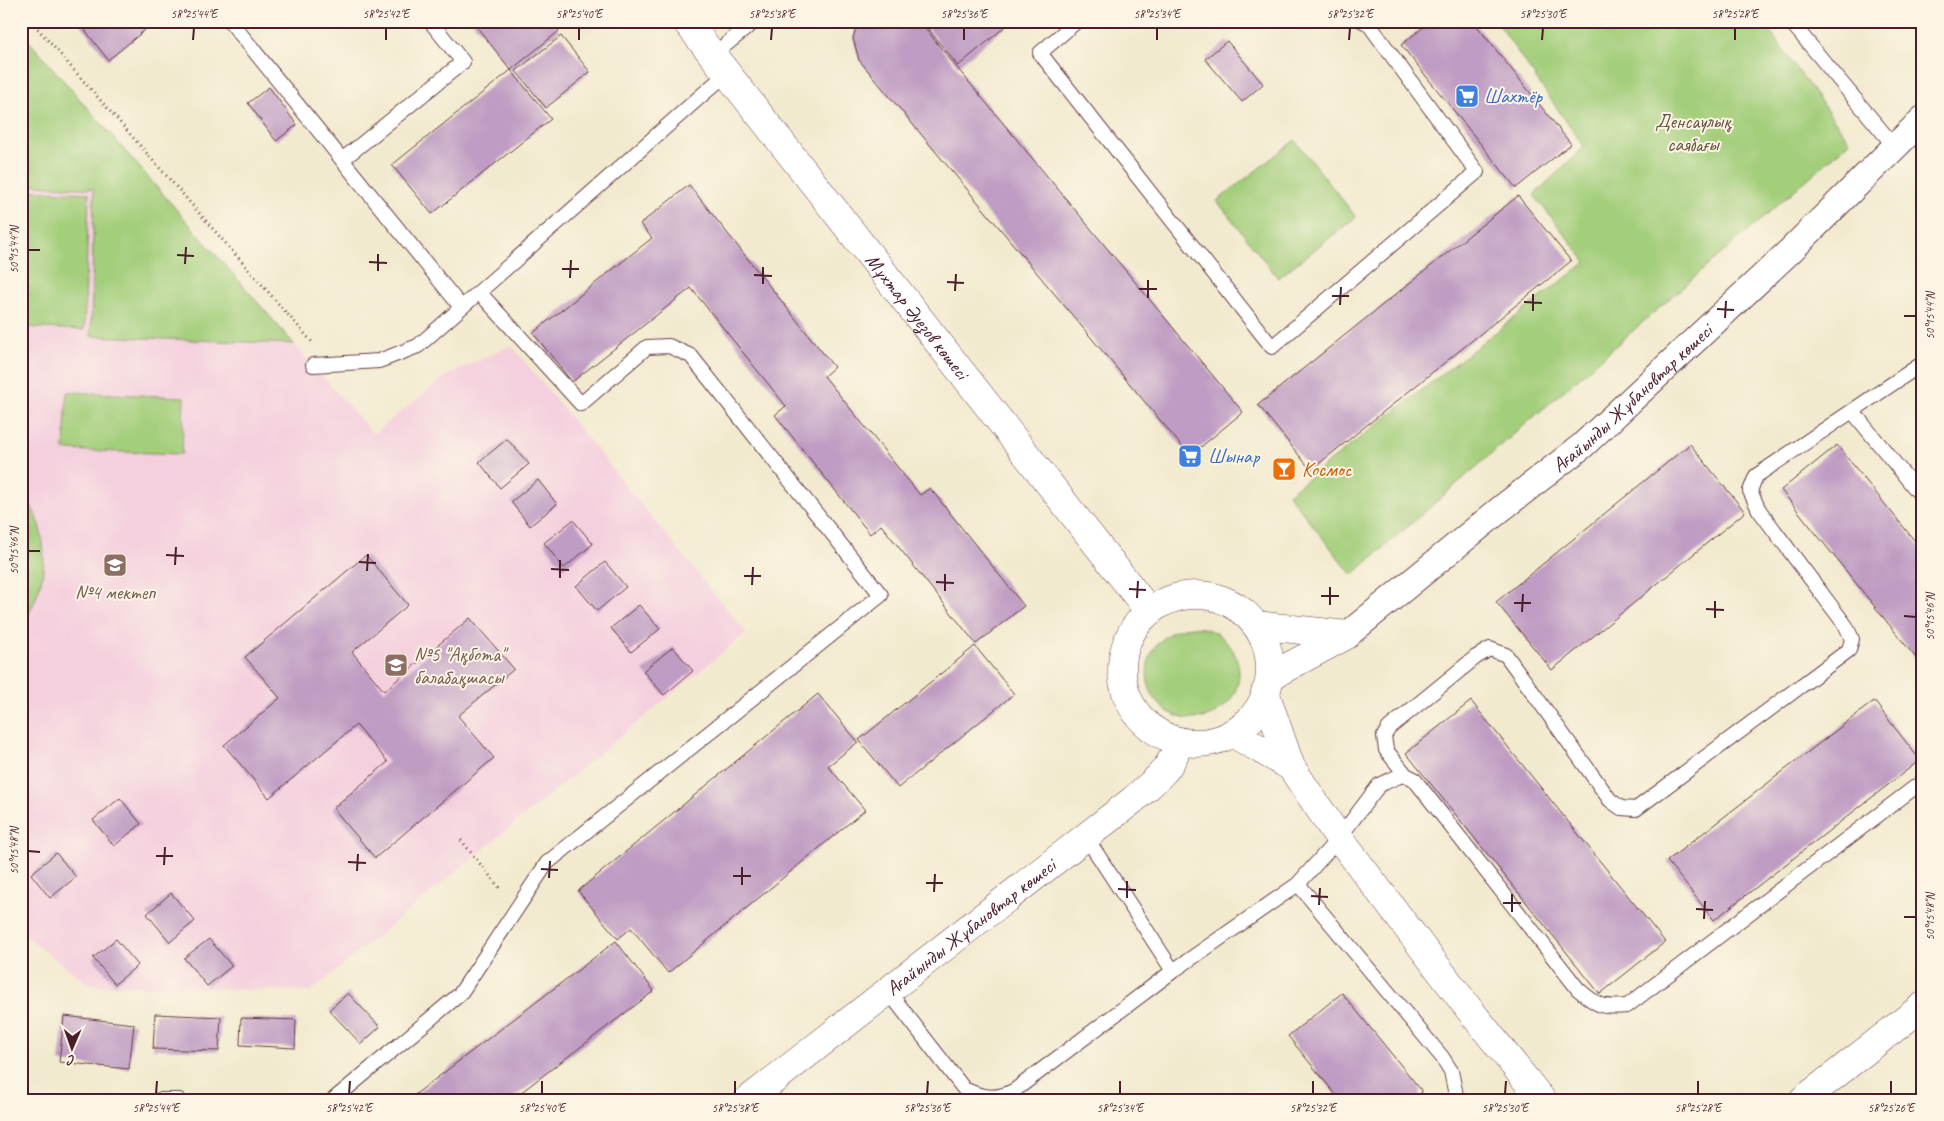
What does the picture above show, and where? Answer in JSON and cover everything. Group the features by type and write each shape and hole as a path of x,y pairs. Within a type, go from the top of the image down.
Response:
{"street":[{"name":"Мұхтар Әуезов көшесі","path":"686,21 1149,611"},
{"name":"Ағайынды Жұбановтар көшесі","path":"1346,635 1502,508 1582,446 1790,251 1895,147 1920,127"},
{"path":"1346,635 1268,684 1251,718 1232,734 1206,742 1179,741 1158,733 1140,718 1124,690 1122,660 1131,632 1149,611 1170,599 1184,596 1214,597 1236,606 1256,625 1267,649 1268,684 1291,768 1339,838 1542,1100"},
{"path":"1256,625 1346,635"},
{"path":"1232,734 1291,768"},
{"name":"Ағайынды Жұбановтар көшесі","path":"748,1100 1086,837 1164,772 1175,758 1179,741"},
{"path":"1803,1100 1923,1006"}],"lane":[{"path":"230,21 461,307"},
{"path":"342,160 463,62 430,21"},
{"path":"313,365 379,361 418,346 479,292 720,64 755,21"},
{"path":"1077,21 1040,53 1272,348 1477,172 1368,23 1363,21"},
{"path":"1790,21 1895,147"},
{"path":"333,1100 460,994 547,863 881,595 691,356 669,346 647,347 581,404 479,292"},
{"path":"1923,363 1756,476 1750,491 1759,510 1846,626 1852,639 1849,650 1636,809 1622,808 1610,800 1506,655 1490,649 1476,657 1389,728 1384,736 1386,750 1406,775 1414,779 1578,989 1591,1001 1604,1008 1627,1006 1923,781"},
{"path":"1853,412 1923,498"},
{"path":"888,991 964,1089 977,1096 1002,1097 1015,1090 1173,971 1298,884 1339,838 1379,785 1406,775"},
{"path":"1086,837 1173,971"},
{"path":"1298,884 1442,1057 1451,1071 1457,1100"},
{"path":"159,1100 179,1100"}],"path":[{"path":"31,21 332,365"},
{"path":"461,840 516,909"}],"shaded area":[{"name":"№5 \"Ақбота\" балабақшасы","path":"21,32 373,434 446,376 511,345 746,633 311,991 90,985 21,933"}],"green space":[{"name":"Денсаулық саябағы","path":"1496,21 1762,21 1850,142 1352,575 1288,494 1586,262 1534,195 1584,147"},
{"path":"21,32 294,344 91,336 94,189 21,184"},
{"path":"1295,140 1356,217 1278,278 1217,201"},
{"path":"21,190 89,193 84,330 21,327"},
{"path":"67,392 184,397 182,454 64,450"},
{"path":"21,488 38,523 43,540 44,558 38,592 21,627"},
{"path":"1184,627 1202,627 1219,634 1232,647 1239,664 1239,682 1232,699 1219,712 1202,719 1184,719 1167,712 1154,699 1147,682 1147,664 1154,647 1167,634"}],"building":[{"path":"78,21 138,21 145,30 108,60"},
{"path":"472,21 552,21 559,31 511,70"},
{"path":"858,21 920,21 1243,412 1190,456 859,60 853,38"},
{"path":"922,21 1012,21 958,66"},
{"path":"1431,21 1473,21 1571,144 1516,188 1401,45"},
{"path":"1837,21 1851,21 1843,28"},
{"path":"561,36 590,72 546,108 516,71"},
{"path":"1227,41 1263,84 1242,102 1205,59"},
{"path":"511,70 551,119 432,214 392,165"},
{"path":"269,87 297,125 276,141 248,103"},
{"path":"689,185 834,367 824,376 920,495 930,488 1024,606 976,644 881,525 870,534 775,415 786,406 691,288 572,382 533,333 652,238 640,224"},
{"path":"1518,196 1571,261 1311,470 1258,405"},
{"path":"507,439 529,464 500,488 479,462"},
{"path":"1690,444 1745,512 1552,670 1496,602"},
{"path":"1837,445 1923,551 1923,661 1920,663 1781,490"},
{"path":"538,480 557,504 530,526 511,502"},
{"path":"573,520 593,544 564,568 544,543"},
{"path":"366,555 408,605 352,652 384,691 470,618 514,669 458,716 494,758 375,858 333,808 388,762 356,725 269,798 224,745 280,698 245,657"},
{"path":"605,562 626,587 597,611 576,586"},
{"path":"639,605 660,629 631,652 611,628"},
{"path":"975,646 1014,694 898,788 859,740"},
{"path":"673,647 693,671 664,695 643,671"},
{"path":"818,694 858,742 828,766 865,810 668,973 631,928 618,939 578,891"},
{"path":"1471,701 1665,942 1600,994 1406,753"},
{"path":"1874,701 1920,760 1714,920 1667,861"},
{"path":"120,798 141,824 114,846 93,820"},
{"path":"56,853 76,877 50,898 31,874"},
{"path":"171,893 195,921 170,942 147,914"},
{"path":"116,939 138,965 115,984 93,958"},
{"path":"209,939 232,966 207,986 184,958"},
{"path":"616,941 654,991 511,1100 408,1100"},
{"path":"348,993 380,1027 361,1044 329,1010"},
{"path":"1342,993 1421,1090 1419,1100 1340,1100 1288,1036"},
{"path":"155,1014 221,1017 219,1051 153,1049"},
{"path":"64,1016 134,1024 129,1069 59,1062"},
{"path":"241,1018 296,1020 295,1048 240,1045"}],"place":[{"name":"Шахтёр","path":"1467,96"},
{"name":"Шынар","path":"1190,456"},
{"name":"Космос","path":"1284,469"},
{"name":"№4 мектеп","path":"115,565"},
{"name":"№5 \"Ақбота\" балабақшасы","path":"396,665"}]}
